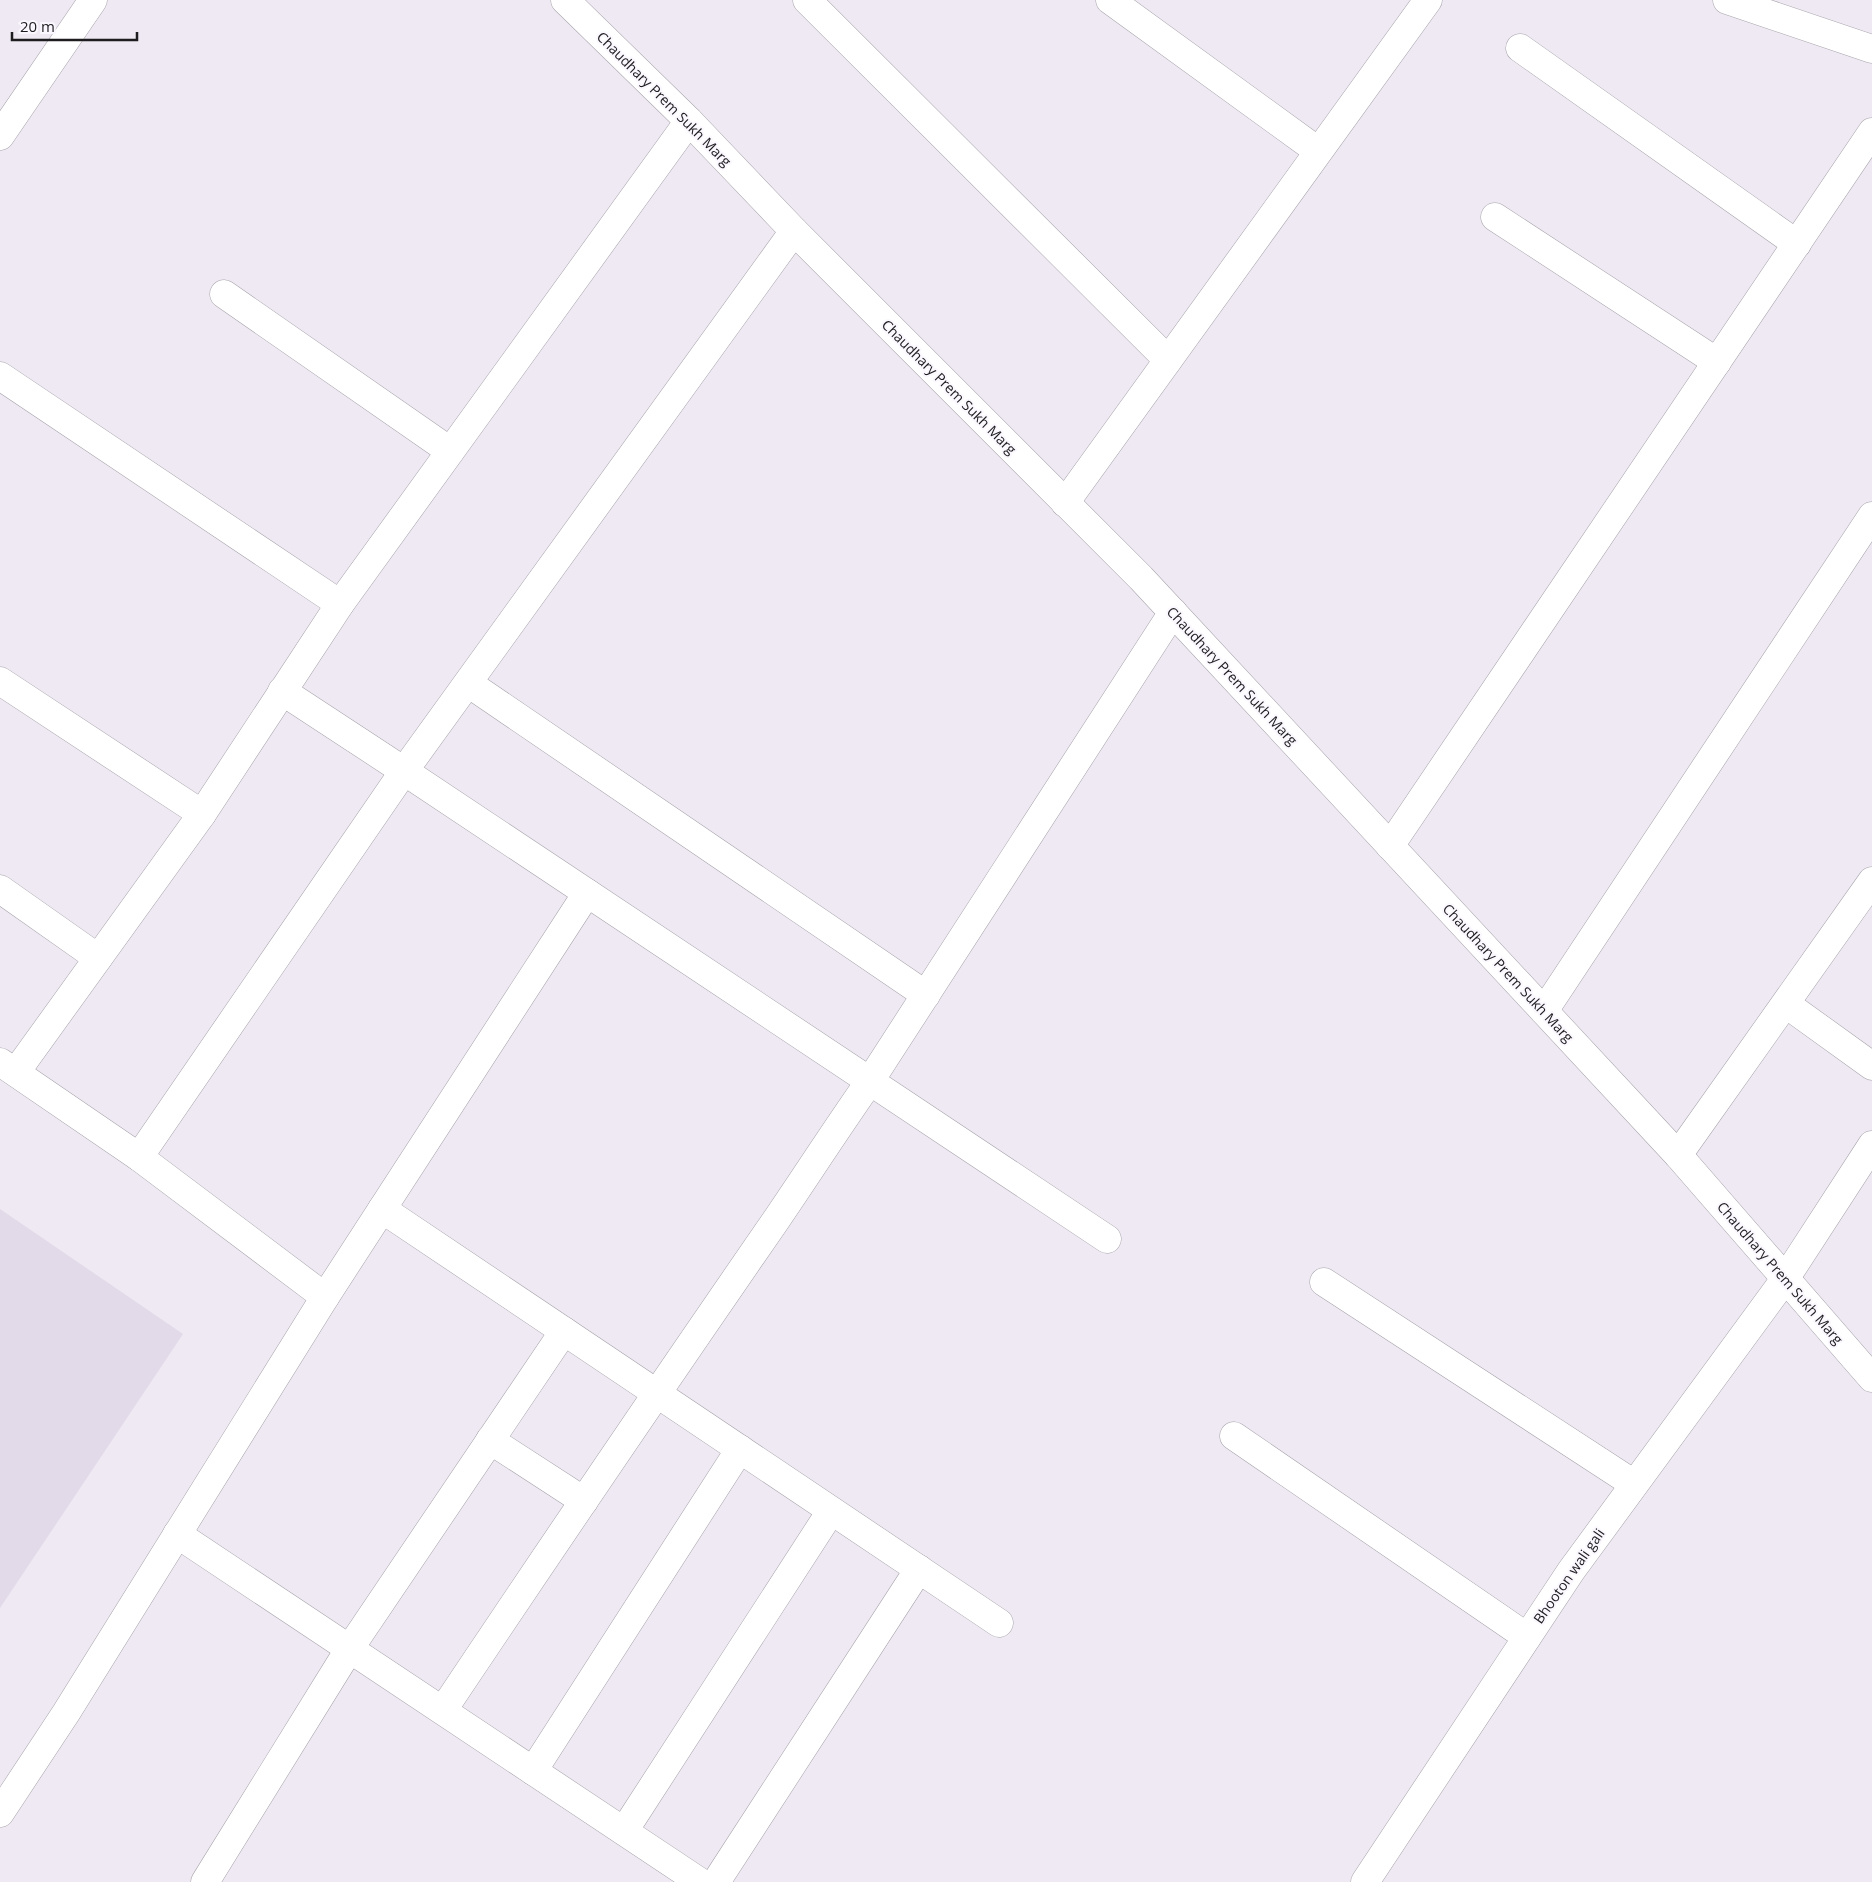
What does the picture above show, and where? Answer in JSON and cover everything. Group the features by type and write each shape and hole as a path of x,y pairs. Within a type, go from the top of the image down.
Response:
{"street":[{"path":"0,136 93,0"},
{"name":"Chaudhary Prem Sukh Marg","path":"565,0 690,121 794,231 1141,578 1678,1155 1872,1378"},
{"path":"807,0 1168,360"},
{"path":"1110,0 1318,151"},
{"path":"1065,503 1428,0"},
{"path":"1727,0 1872,49"},
{"path":"1520,48 1796,244"},
{"path":"325,1296 139,1157 8,1067 98,958 202,814 340,604 690,121"},
{"path":"1390,846 1872,132"},
{"path":"1495,216 1717,362"},
{"path":"139,1157 404,771 794,231"},
{"path":"224,294 450,451"},
{"path":"0,376 340,604"},
{"path":"1544,1012 1872,516"},
{"path":"443,1710 870,1081 1173,612"},
{"path":"0,681 202,814"},
{"path":"468,683 926,995"},
{"path":"282,691 1107,1239"},
{"path":"1678,1155 1872,881"},
{"path":"0,890 98,958"},
{"path":"0,1813 66,1713 325,1296 587,893"},
{"path":"1786,1004 1872,1066"},
{"name":"Bhooton wali gali","path":"1365,1882 1571,1571 1785,1279 1872,1145"},
{"path":"382,1209 999,1623"},
{"path":"1324,1282 1634,1484"},
{"path":"205,1882 350,1648 564,1331"},
{"path":"1234,1436 1527,1637"},
{"path":"490,1440 584,1501"},
{"path":"533,1770 740,1449"},
{"path":"624,1831 831,1511"},
{"path":"177,1534 700,1882"},
{"path":"716,1882 919,1569"}],"shaded area":[{"path":"0,1209 183,1334 0,1608"}]}
